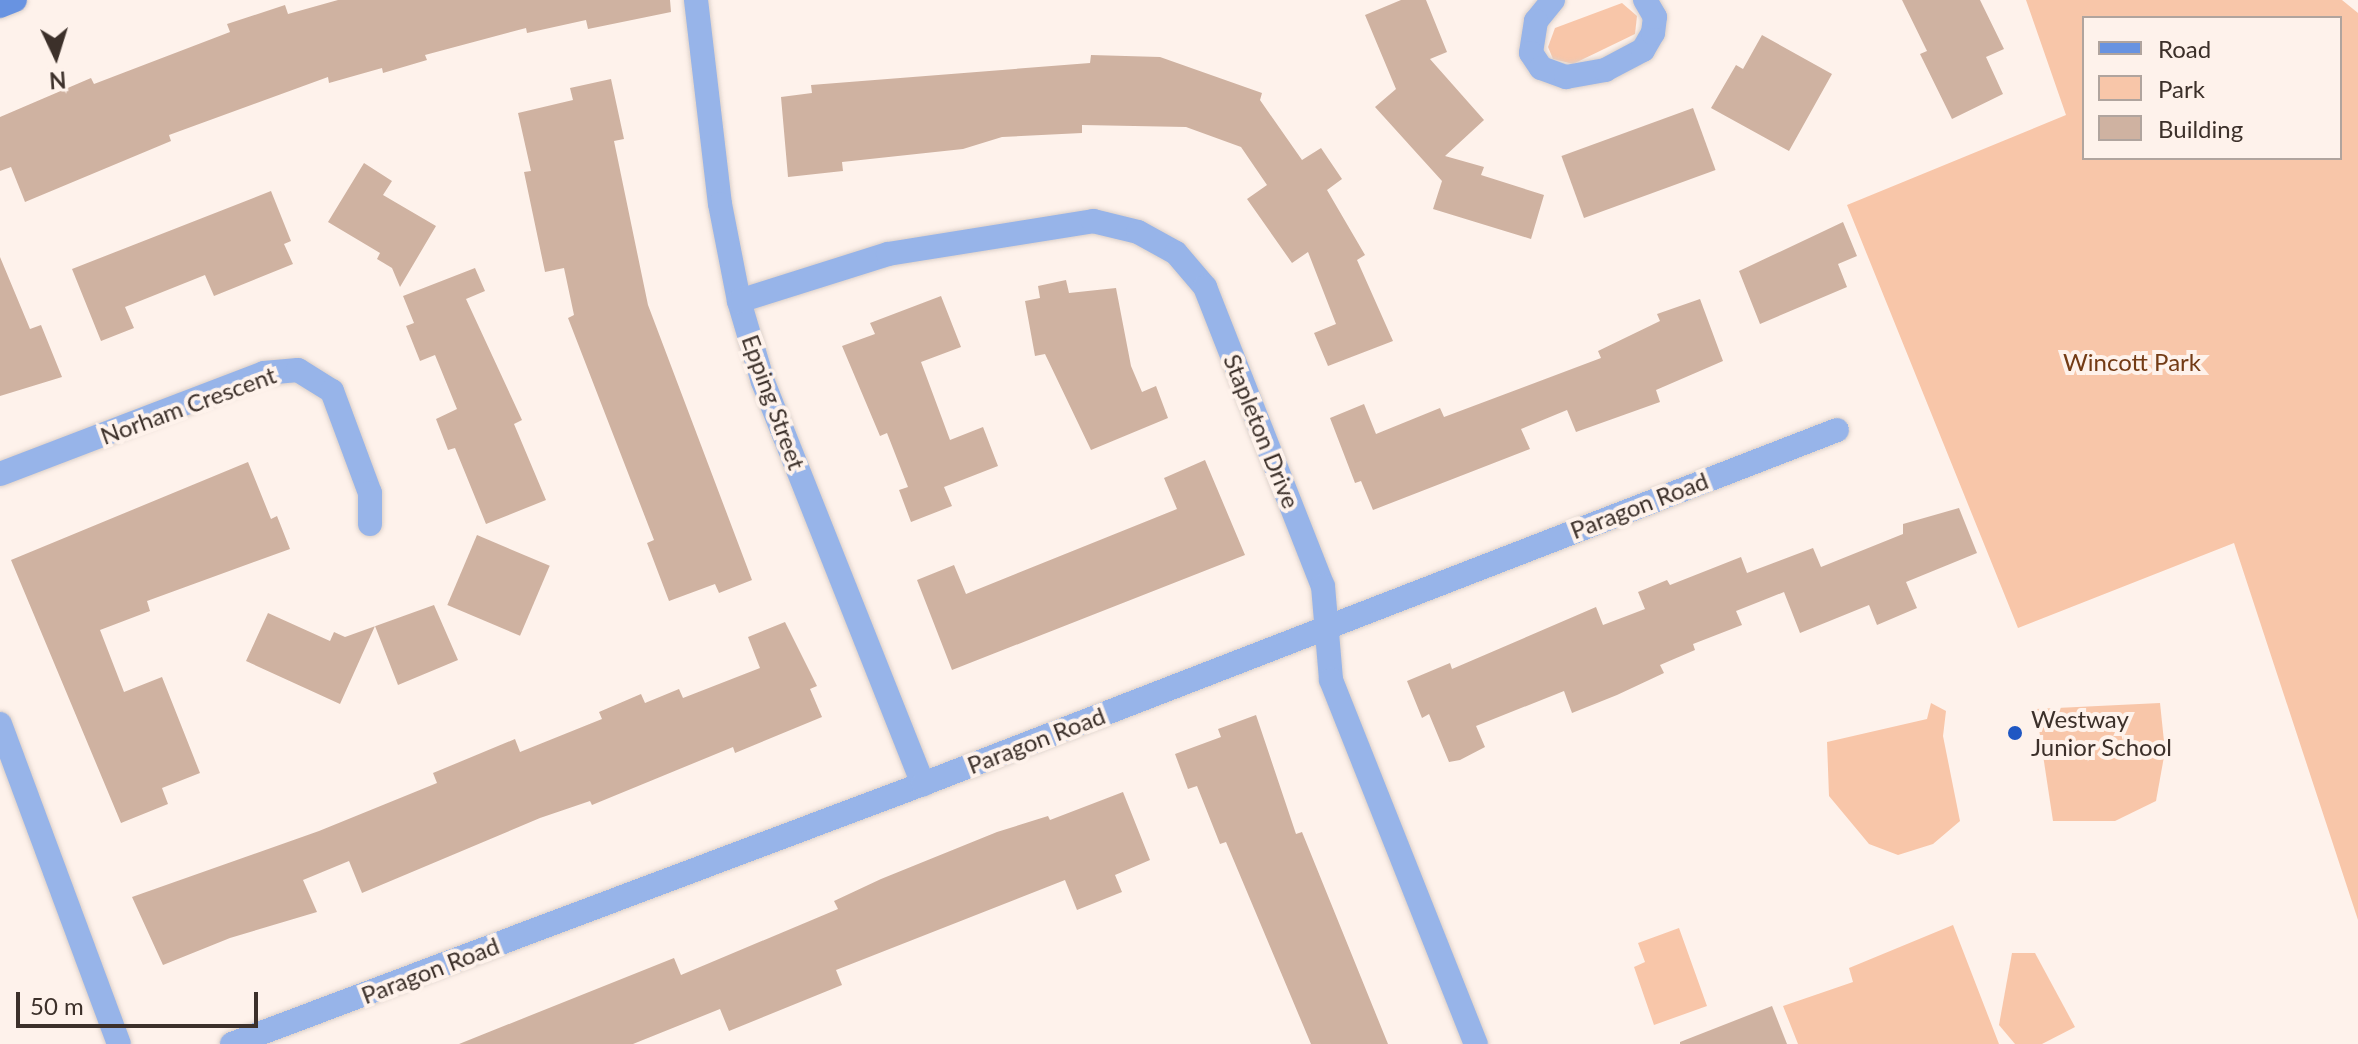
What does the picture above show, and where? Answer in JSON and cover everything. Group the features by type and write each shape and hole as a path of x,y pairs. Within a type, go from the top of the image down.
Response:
{"main road":[{"path":"0,6 15,0"}],"street":[{"name":"Epping Street","path":"696,0 720,204 739,301 763,382 923,784"},
{"path":"1553,0 1536,21 1531,53 1541,68 1566,77 1605,70 1643,50 1653,33 1655,17 1645,0"},
{"name":"Stapleton Drive","path":"739,301 888,254 1093,221 1151,239 1176,253 1205,287 1323,586 1331,680 1476,1044"},
{"name":"Norham Crescent","path":"0,474 264,373 298,370 332,391 370,493 370,524"},
{"name":"Paragon Road","path":"232,1044 923,784 1837,430"},
{"path":"0,724 119,1044"}],"green space":[{"name":"Wincott Park","path":"2026,0 2342,0 2358,13 2358,920 2234,543 2018,628 1847,205 2066,115"},
{"path":"1622,3 1637,16 1635,34 1573,64 1553,59 1548,47 1555,28"},
{"path":"1931,703 1946,711 1943,736 1960,821 1933,844 1898,855 1869,844 1829,796 1827,742 1927,719"},
{"path":"2160,703 2165,751 2156,801 2115,821 2053,821 2036,709"},
{"path":"1953,925 1999,1044 1798,1044 1783,1006 1853,982 1849,968"},
{"path":"1679,928 1707,1006 1654,1025 1634,967 1645,962 1638,943"},
{"path":"2012,953 2035,953 2075,1027 2042,1044 2015,1044 1999,1025"}],"building":[{"path":"338,0 670,0 671,12 588,29 586,20 527,33 526,28 425,55 427,60 383,73 382,68 329,83 328,77 169,135 171,141 25,202 11,167 0,171 0,117 91,78 94,84 230,32 227,24 285,5 288,14"},
{"path":"1401,0 1426,0 1447,52 1430,59 1484,120 1445,156 1484,167 1481,175 1544,195 1531,239 1433,209 1442,181 1375,107 1396,89 1365,15"},
{"path":"1902,0 1980,0 2004,49 1986,57 2003,94 1952,119 1920,54 1927,51"},
{"path":"1762,35 1832,74 1789,151 1711,108 1736,65 1743,69"},
{"path":"1091,55 1160,57 1262,93 1260,100 1302,160 1321,148 1342,179 1327,190 1365,255 1357,260 1393,341 1328,366 1314,333 1336,324 1308,252 1292,263 1247,199 1267,185 1241,147 1186,127 1082,125 1082,133 1002,137 963,149 842,162 843,171 788,177 781,97 812,93 811,85 1090,63"},
{"path":"611,79 624,139 614,141 648,305 752,580 719,593 715,584 669,601 647,543 654,540 568,318 574,315 564,268 545,272 524,172 531,171 518,113 573,100 570,88"},
{"path":"1693,108 1716,170 1584,218 1561,156"},
{"path":"364,163 392,181 383,195 436,226 400,287 392,268 377,259 380,253 328,222"},
{"path":"271,191 291,241 284,244 293,264 214,296 205,275 125,307 134,328 101,341 72,269"},
{"path":"1843,222 1857,256 1838,264 1847,287 1760,324 1739,271"},
{"path":"0,257 30,329 41,325 62,377 0,396"},
{"path":"475,268 485,291 466,299 522,420 514,424 546,500 486,524 455,448 448,450 436,419 457,409 435,355 420,361 406,326 414,323 403,296"},
{"path":"1066,280 1069,293 1116,288 1131,366 1142,392 1156,386 1168,418 1091,450 1045,354 1035,356 1025,301 1040,298 1038,286"},
{"path":"941,296 961,347 921,362 950,440 983,427 998,466 944,487 952,506 911,522 899,490 908,487 887,433 880,436 842,346 875,334 870,323"},
{"path":"1700,299 1723,361 1656,390 1660,402 1576,432 1567,410 1521,429 1530,449 1373,510 1361,481 1355,483 1330,418 1364,404 1376,434 1440,408 1444,417 1601,358 1598,351 1660,321 1657,314"},
{"path":"1205,460 1245,555 952,670 917,580 954,565 966,594 1177,509 1164,478"},
{"path":"248,462 271,519 277,516 290,549 147,601 150,611 100,630 124,692 162,677 200,773 162,788 168,804 121,823 11,560"},
{"path":"1959,508 1977,553 1906,582 1917,608 1877,625 1869,605 1800,633 1784,592 1736,611 1742,625 1693,644 1695,650 1660,665 1664,673 1617,695 1572,713 1564,691 1476,726 1485,747 1460,760 1449,762 1429,714 1422,718 1407,681 1450,663 1452,669 1596,607 1603,625 1645,609 1638,592 1667,580 1670,585 1741,557 1747,573 1813,548 1821,567 1903,534 1903,524"},
{"path":"477,535 550,566 520,636 447,605"},
{"path":"434,605 458,660 398,685 375,626"},
{"path":"268,613 330,641 334,632 345,637 375,626 340,704 246,661"},
{"path":"785,622 817,686 810,689 822,717 735,753 733,747 592,805 590,801 540,818 362,893 349,861 303,880 317,912 230,938 163,965 132,897 319,831 437,783 433,773 515,739 520,752 602,719 599,712 641,694 645,703 679,689 683,698 760,668 748,637"},
{"path":"1256,715 1296,834 1302,832 1388,1044 1311,1044 1226,842 1220,844 1197,786 1188,789 1175,754 1221,737 1218,729"},
{"path":"1123,792 1150,860 1115,875 1122,892 1077,910 1065,880 836,970 842,985 729,1031 720,1009 633,1044 459,1044 674,958 681,975 838,909 834,901 881,879 997,832 1048,816 1050,820"},
{"path":"1772,1006 1787,1044 1680,1044 1680,1042"}],"place":[{"name":"Westway Junior School","path":"2015,733"}]}
